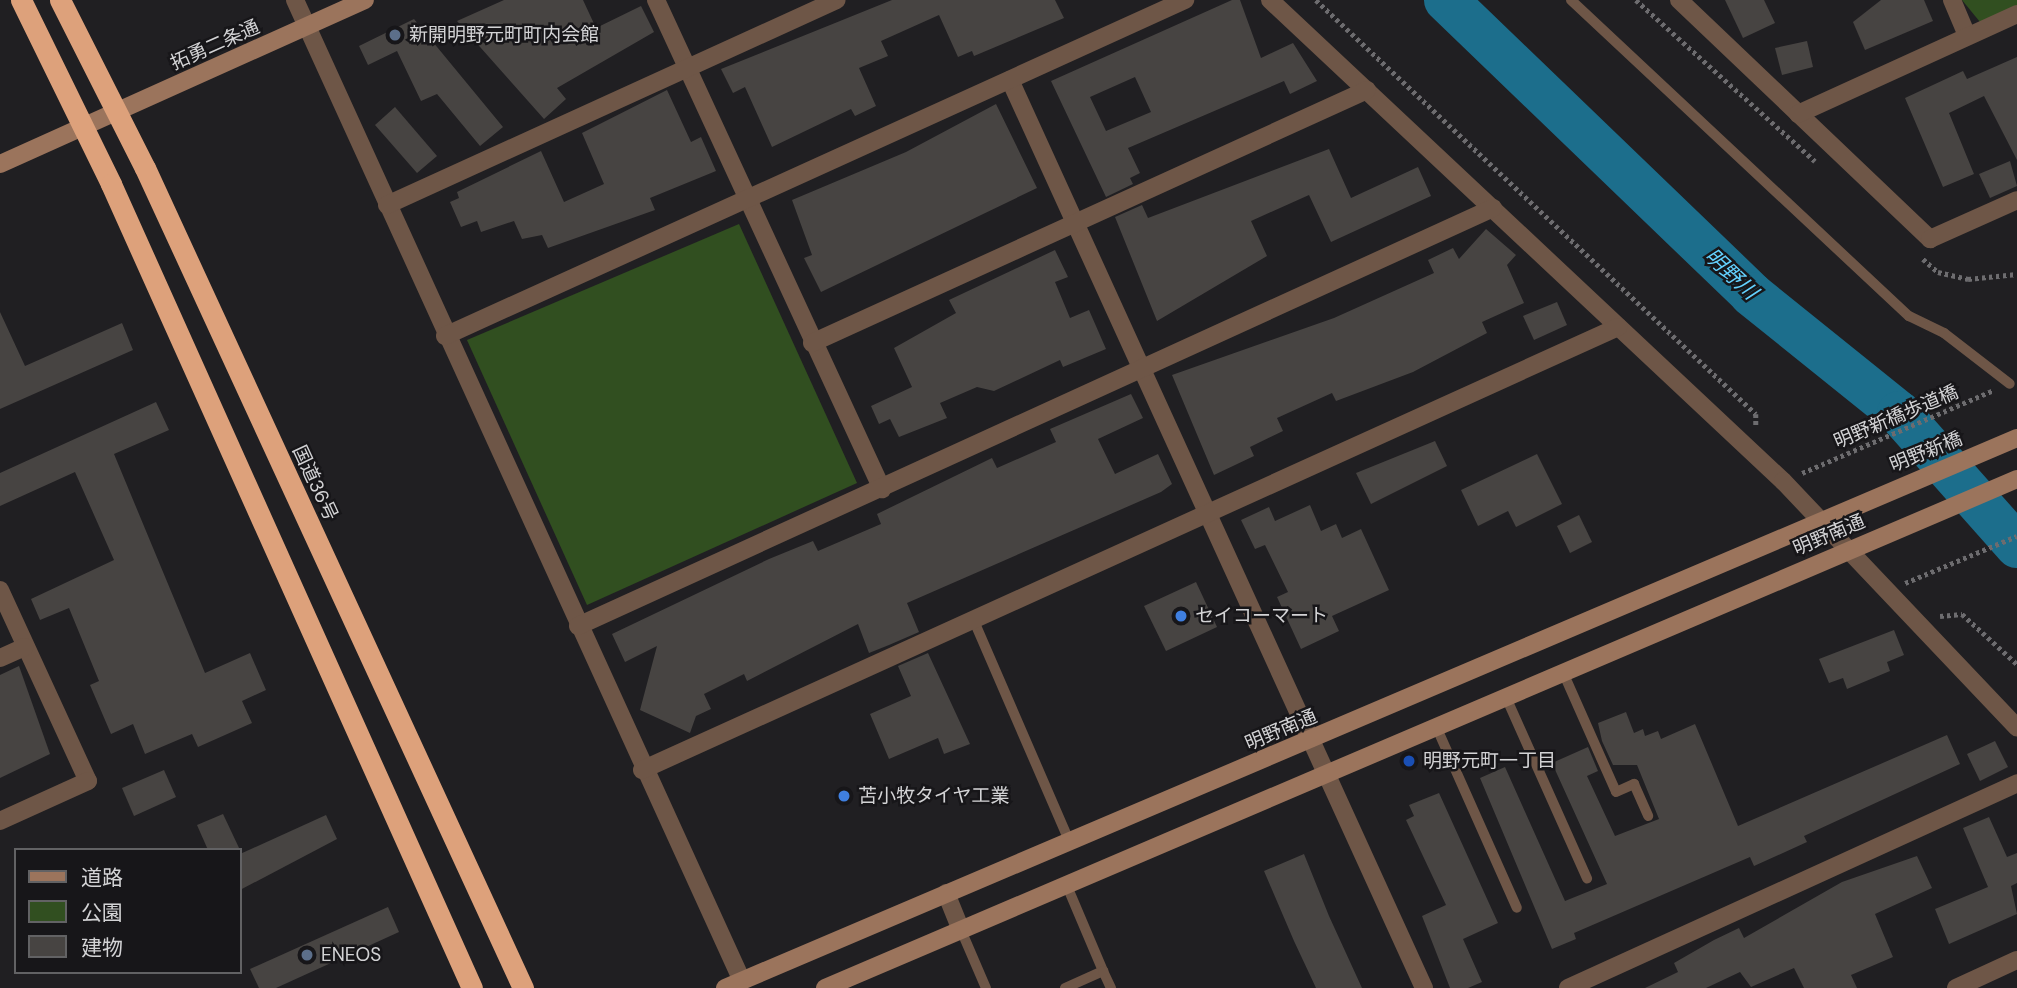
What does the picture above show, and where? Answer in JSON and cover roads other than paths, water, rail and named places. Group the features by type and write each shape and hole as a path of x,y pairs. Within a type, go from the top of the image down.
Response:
{"highway":[{"path":"21,0 82,127 472,988"},
{"name":"国道36号","path":"60,0 523,988"}],"street":[{"path":"295,0 578,626 733,985"},
{"name":"拓勇二条通","path":"0,163 365,0"},
{"path":"656,0 881,489"},
{"path":"387,205 837,0"},
{"path":"445,336 1185,0"},
{"path":"1270,0 1756,455 2017,728"},
{"path":"1679,0 1930,239 2017,200"},
{"path":"1952,0 1967,36"},
{"path":"1798,114 2017,14"},
{"path":"1010,80 1313,738 1424,988"},
{"path":"812,343 1078,225 1367,90"},
{"path":"578,626 1493,208"},
{"path":"642,771 1618,327"},
{"name":"明野新橋","path":"1852,506 2017,438"},
{"name":"明野南通","path":"825,988 1067,886 1435,724 2017,479"},
{"name":"明野南通","path":"733,985 1852,506"},
{"path":"0,590 88,780 0,821"},
{"path":"0,658 25,647"},
{"path":"1568,988 2017,783"},
{"path":"946,894 961,930"},
{"path":"1956,988 2017,960"}],"lane":[{"path":"1571,0 1909,316 1944,333 2010,384"},
{"path":"974,621 1069,841"},
{"path":"1562,670 1616,792 1634,784 1648,816"},
{"path":"1505,695 1587,878"},
{"path":"1435,724 1517,908"},
{"path":"1067,886 1111,988"},
{"path":"961,930 986,988"},
{"path":"1065,988 1103,971"}],"waterway":[{"name":"明野川","path":"1446,0 1751,294 1899,413 2017,546"}],"place":[{"name":"新開明野元町町内会館","path":"395,35"},
{"name":"セイコーマート","path":"1181,616"},
{"name":"明野元町一丁目","path":"1409,761"},
{"name":"苫小牧タイヤ工業","path":"844,796"},
{"name":"ENEOS","path":"307,955"}]}
